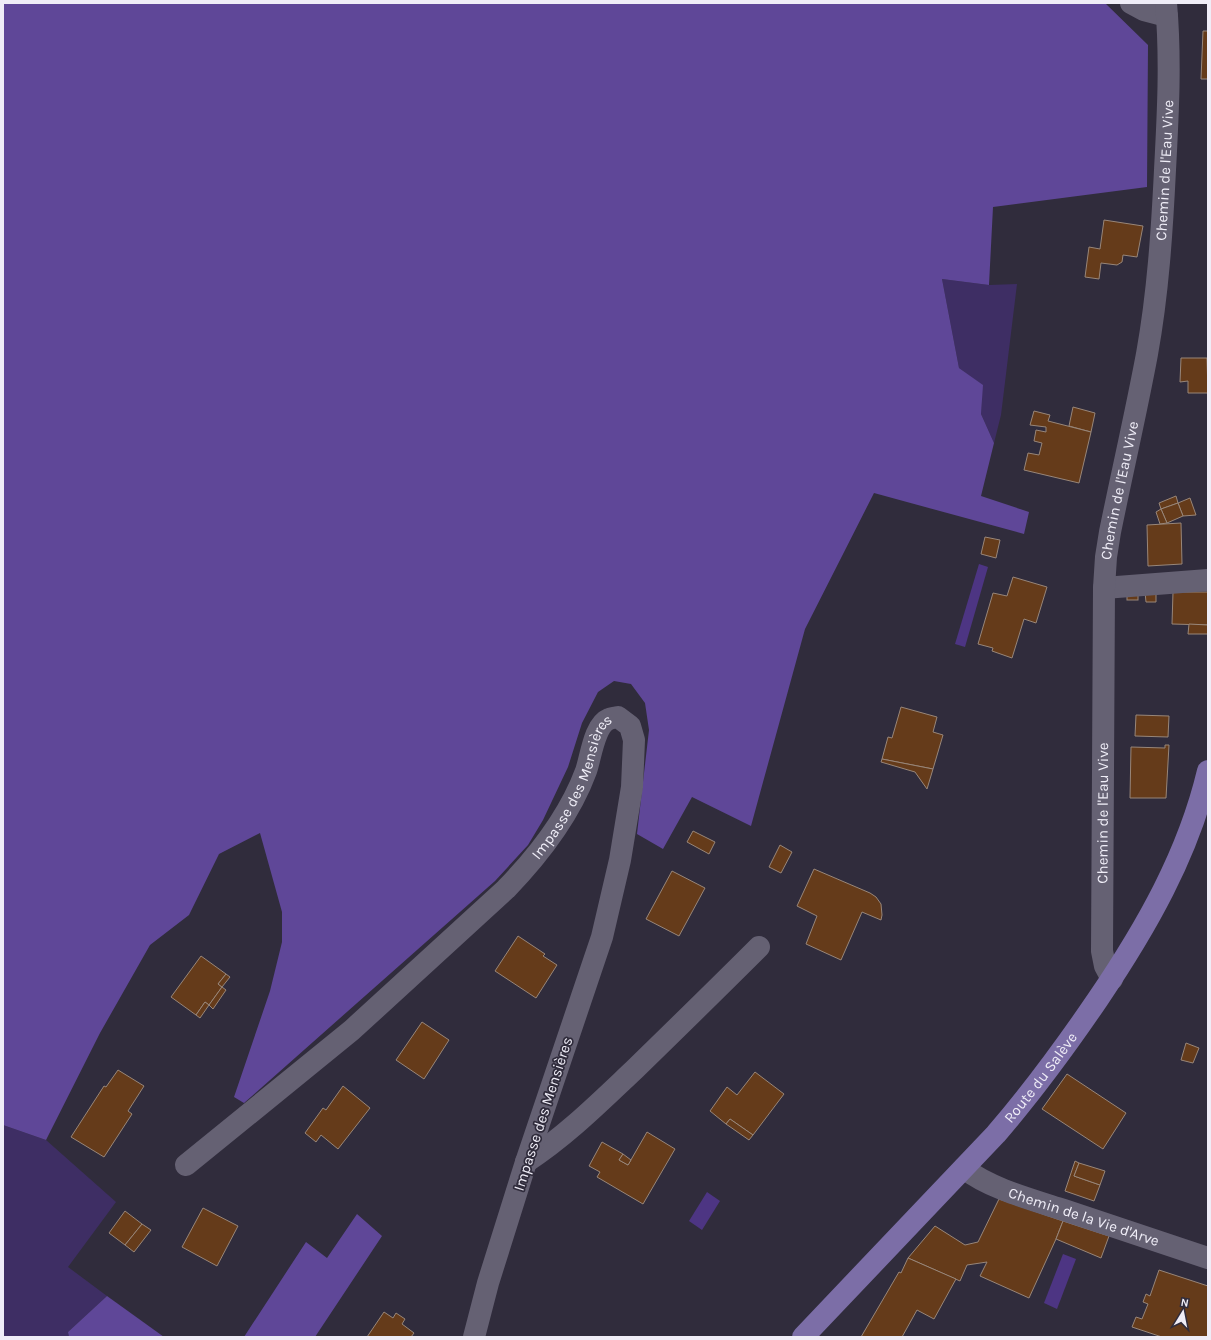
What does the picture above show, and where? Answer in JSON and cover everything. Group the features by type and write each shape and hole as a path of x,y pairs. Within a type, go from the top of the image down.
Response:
{"main road":[{"name":"Route du Salève","path":"803,1337 996,1134 1026,1099 1054,1062 1112,979 1138,938 1161,896 1195,818 1208,771"}],"street":[{"path":"1131,3 1144,10 1166,9"},
{"name":"Chemin de l'Eau Vive","path":"1112,979 1105,966 1102,951 1104,588 1106,557 1110,532 1147,353 1155,298 1163,212 1169,105 1169,62 1166,9"},
{"path":"1104,588 1208,580"},
{"name":"Impasse des Mensières","path":"186,1165 352,1030 423,966 521,873 553,835 571,803 586,772 597,733 602,724 609,719 618,717 630,726 634,740 632,787 620,860 602,937 526,1162 488,1283 474,1337"},
{"path":"526,1162 551,1146 595,1107 759,947"},
{"name":"Chemin de la Vie d'Arve","path":"964,1168 973,1176 983,1181 1031,1200 1208,1258"}],"shaded area":[{"path":"3,3 1105,3 1148,45 1147,187 993,207 989,285 942,279 959,368 983,385 981,414 994,443 981,496 1029,512 1024,534 874,493 805,629 751,826 692,797 663,849 637,834 649,730 645,703 631,684 614,681 598,692 582,723 568,767 543,820 528,845 495,881 244,1103 234,1097 270,991 282,942 282,912 260,833 219,854 189,915 150,945 100,1033 46,1140 3,1125"},
{"path":"942,279 989,285 1017,284 1001,415 994,443 981,414 982,385 959,368"},
{"path":"979,564 988,567 965,647 955,644"},
{"path":"3,1125 46,1140 116,1202 68,1267 107,1296 68,1332 69,1337 3,1337"},
{"path":"707,1192 720,1201 702,1230 689,1221"},
{"path":"357,1214 382,1236 315,1337 244,1337 306,1242 327,1258"},
{"path":"1063,1254 1076,1259 1057,1309 1044,1303"},
{"path":"107,1296 164,1337 69,1337 68,1332"}],"building":[{"path":"1203,31 1208,31 1208,79 1201,79"},
{"path":"1104,220 1143,226 1137,257 1123,255 1122,262 1117,265 1101,263 1099,279 1085,277 1089,247 1100,249"},
{"path":"1181,358 1207,358 1208,393 1188,393 1188,381 1180,382"},
{"path":"1073,407 1095,413 1091,432 1069,426"},
{"path":"1034,411 1050,415 1048,421 1091,432 1079,483 1024,470 1028,453 1039,455 1042,443 1034,441 1036,430 1046,432 1046,427 1030,425"},
{"path":"1176,496 1178,503 1161,509 1159,503"},
{"path":"1190,498 1196,515 1183,516 1178,503"},
{"path":"1178,503 1183,516 1167,523 1161,509"},
{"path":"1161,509 1167,523 1160,524 1156,512"},
{"path":"1181,523 1182,564 1148,566 1147,525"},
{"path":"985,537 1000,540 996,558 981,554"},
{"path":"1013,577 1047,587 1036,623 1024,619 1012,658 992,651 993,648 978,644 993,593 1007,596"},
{"path":"1145,592 1156,592 1156,602 1146,602"},
{"path":"1173,592 1208,592 1208,625 1172,624"},
{"path":"1127,593 1138,593 1138,600 1127,600"},
{"path":"1189,624 1208,625 1208,634 1188,634"},
{"path":"901,707 937,717 933,732 943,735 933,769 882,759 888,737 892,738"},
{"path":"1136,715 1169,716 1168,737 1135,736"},
{"path":"1165,745 1169,745 1166,798 1130,798 1131,747 1165,748"},
{"path":"882,759 933,769 927,789 915,772 881,762"},
{"path":"693,831 715,842 709,854 687,842"},
{"path":"780,845 792,852 781,873 769,867"},
{"path":"814,869 870,893 876,897 881,904 881,920 862,912 841,960 806,944 817,916 797,906"},
{"path":"672,871 705,888 679,936 646,919"},
{"path":"518,936 545,954 543,956 557,965 536,998 495,971"},
{"path":"201,956 226,974 218,984 222,987 209,1005 205,1002 196,1015 171,997"},
{"path":"226,974 230,977 222,987 218,984"},
{"path":"222,987 226,990 213,1009 209,1005"},
{"path":"205,1002 209,1005 200,1018 196,1015"},
{"path":"422,1022 449,1040 424,1079 396,1060"},
{"path":"1186,1043 1199,1048 1193,1063 1181,1060"},
{"path":"118,1070 144,1086 128,1111 132,1114 104,1157 71,1137 104,1086 106,1087"},
{"path":"755,1072 784,1094 753,1135 730,1119 726,1124 710,1111 727,1087 737,1095"},
{"path":"1067,1074 1126,1113 1103,1149 1042,1109"},
{"path":"343,1086 370,1108 338,1149 321,1135 316,1142 305,1133 323,1108 326,1110"},
{"path":"730,1119 753,1135 749,1140 726,1124"},
{"path":"647,1132 675,1149 643,1204 597,1177 600,1172 589,1166 602,1142 623,1154 619,1160 628,1165"},
{"path":"623,1154 631,1160 628,1165 619,1160"},
{"path":"1075,1161 1079,1163 1074,1176 1100,1185 1094,1201 1065,1191"},
{"path":"1079,1163 1105,1171 1100,1185 1074,1176"},
{"path":"999,1199 1063,1221 1029,1298 980,1276 987,1262 967,1265 960,1281 908,1258 935,1226 965,1245 978,1242"},
{"path":"203,1208 238,1226 217,1266 182,1247"},
{"path":"125,1211 142,1224 125,1245 109,1233"},
{"path":"1063,1221 1109,1236 1101,1258 1056,1239"},
{"path":"142,1224 151,1230 134,1252 125,1245"},
{"path":"908,1258 956,1279 934,1319 917,1310 902,1337 861,1337 899,1272 901,1273"},
{"path":"1159,1270 1208,1286 1208,1337 1162,1337 1132,1327 1136,1317 1142,1319 1148,1304 1143,1302 1146,1294 1150,1296"},
{"path":"384,1312 393,1318 396,1313 405,1319 402,1324 414,1333 411,1337 367,1337"}]}
